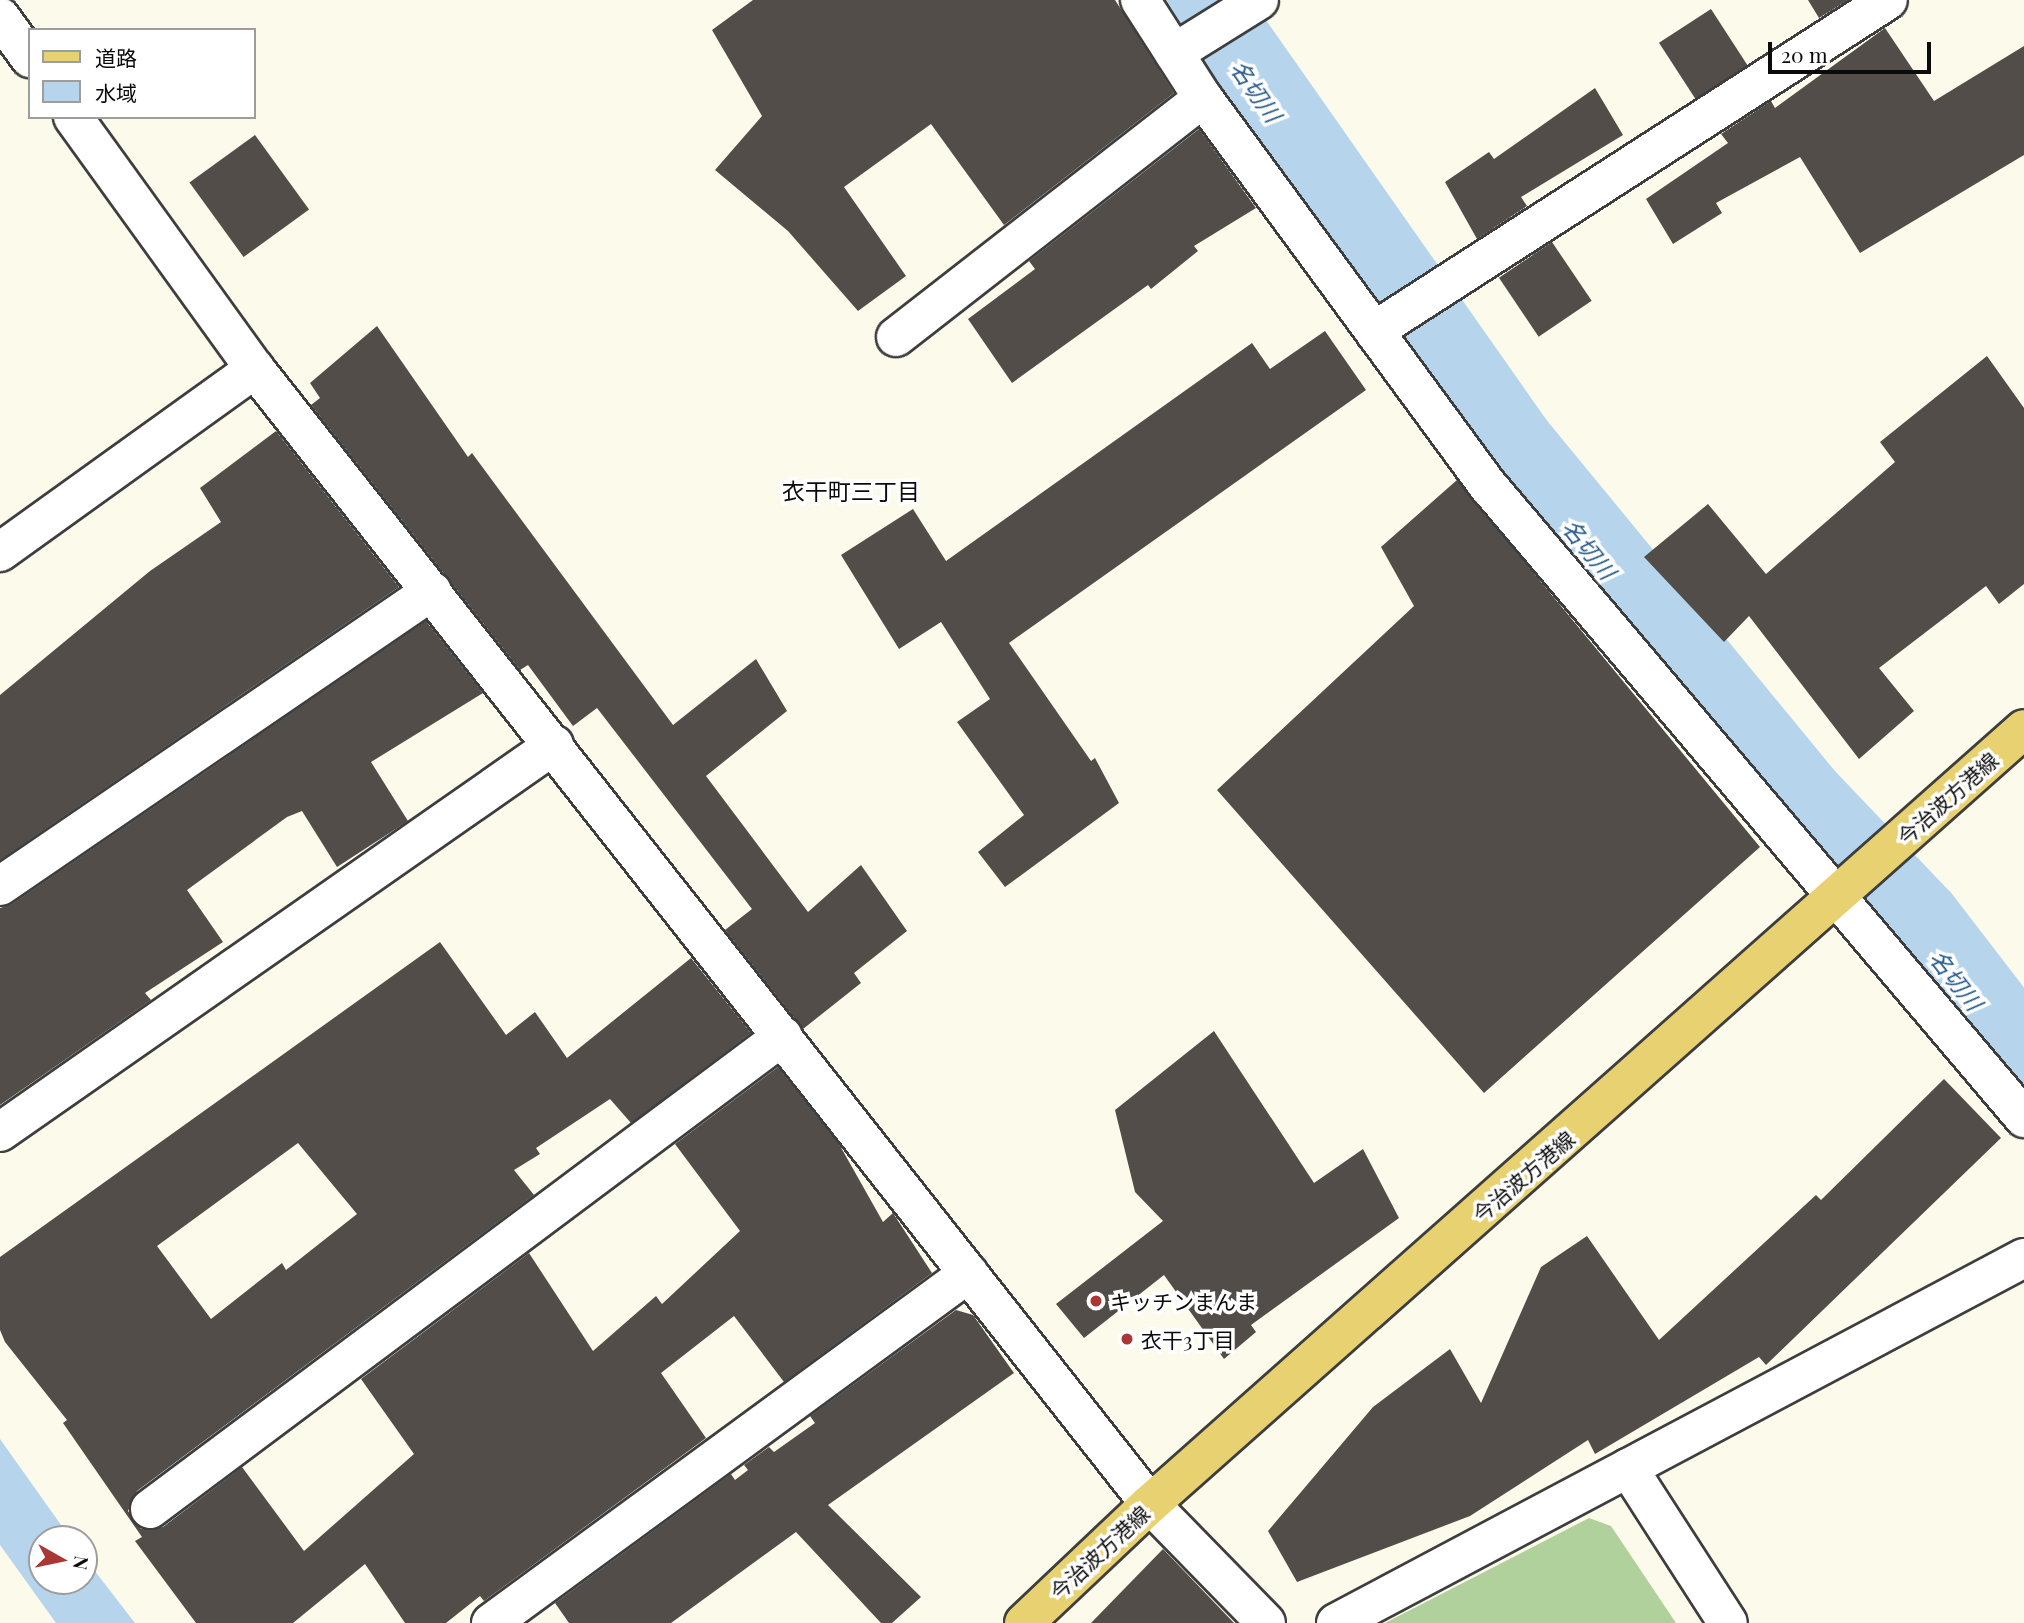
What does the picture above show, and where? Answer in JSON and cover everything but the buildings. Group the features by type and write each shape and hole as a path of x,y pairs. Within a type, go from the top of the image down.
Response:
{"main road":[{"name":"今治波方港線","path":"1024,1623 1150,1504 2024,729"}],"street":[{"path":"1140,0 1203,99 1490,488 2024,1118"},
{"path":"1174,54 1259,0"},
{"path":"1374,331 1888,0"},
{"path":"0,18 28,55"},
{"path":"896,337 1203,99"},
{"path":"73,119 255,369 1150,1504 1266,1623"},
{"path":"0,552 255,369"},
{"path":"0,886 432,592"},
{"path":"0,1132 554,745"},
{"path":"150,1509 783,1036"},
{"path":"1336,1623 2024,1258"},
{"path":"491,1623 969,1273"},
{"path":"1628,1468 1728,1623"}],"green space":[{"path":"1589,1518 1611,1526 1676,1623 1385,1623"}],"water":[{"path":"1178,0 1209,0 1409,286 1384,307"},
{"path":"1501,410 1559,487 1533,507 1475,430"},
{"path":"1583,508 1643,580 1613,606 1552,534"},
{"path":"1690,639 1834,811 1802,838 1658,666"},
{"path":"1897,874 2024,1029 2024,1086 1869,897"},
{"path":"0,1439 61,1525 28,1525 28,1584 0,1545"},
{"path":"98,1575 135,1623 56,1623 36,1595 98,1595"}],"waterway":[{"name":"名切川","path":"1192,0 1507,449 1794,799 1914,925 2024,1068"}],"place":[{"name":"キッチンまんま","path":"1096,1301"},
{"name":"衣干3丁目","path":"1127,1339"}],"district":[{"name":"衣干町三丁目","path":"851,491"}]}
